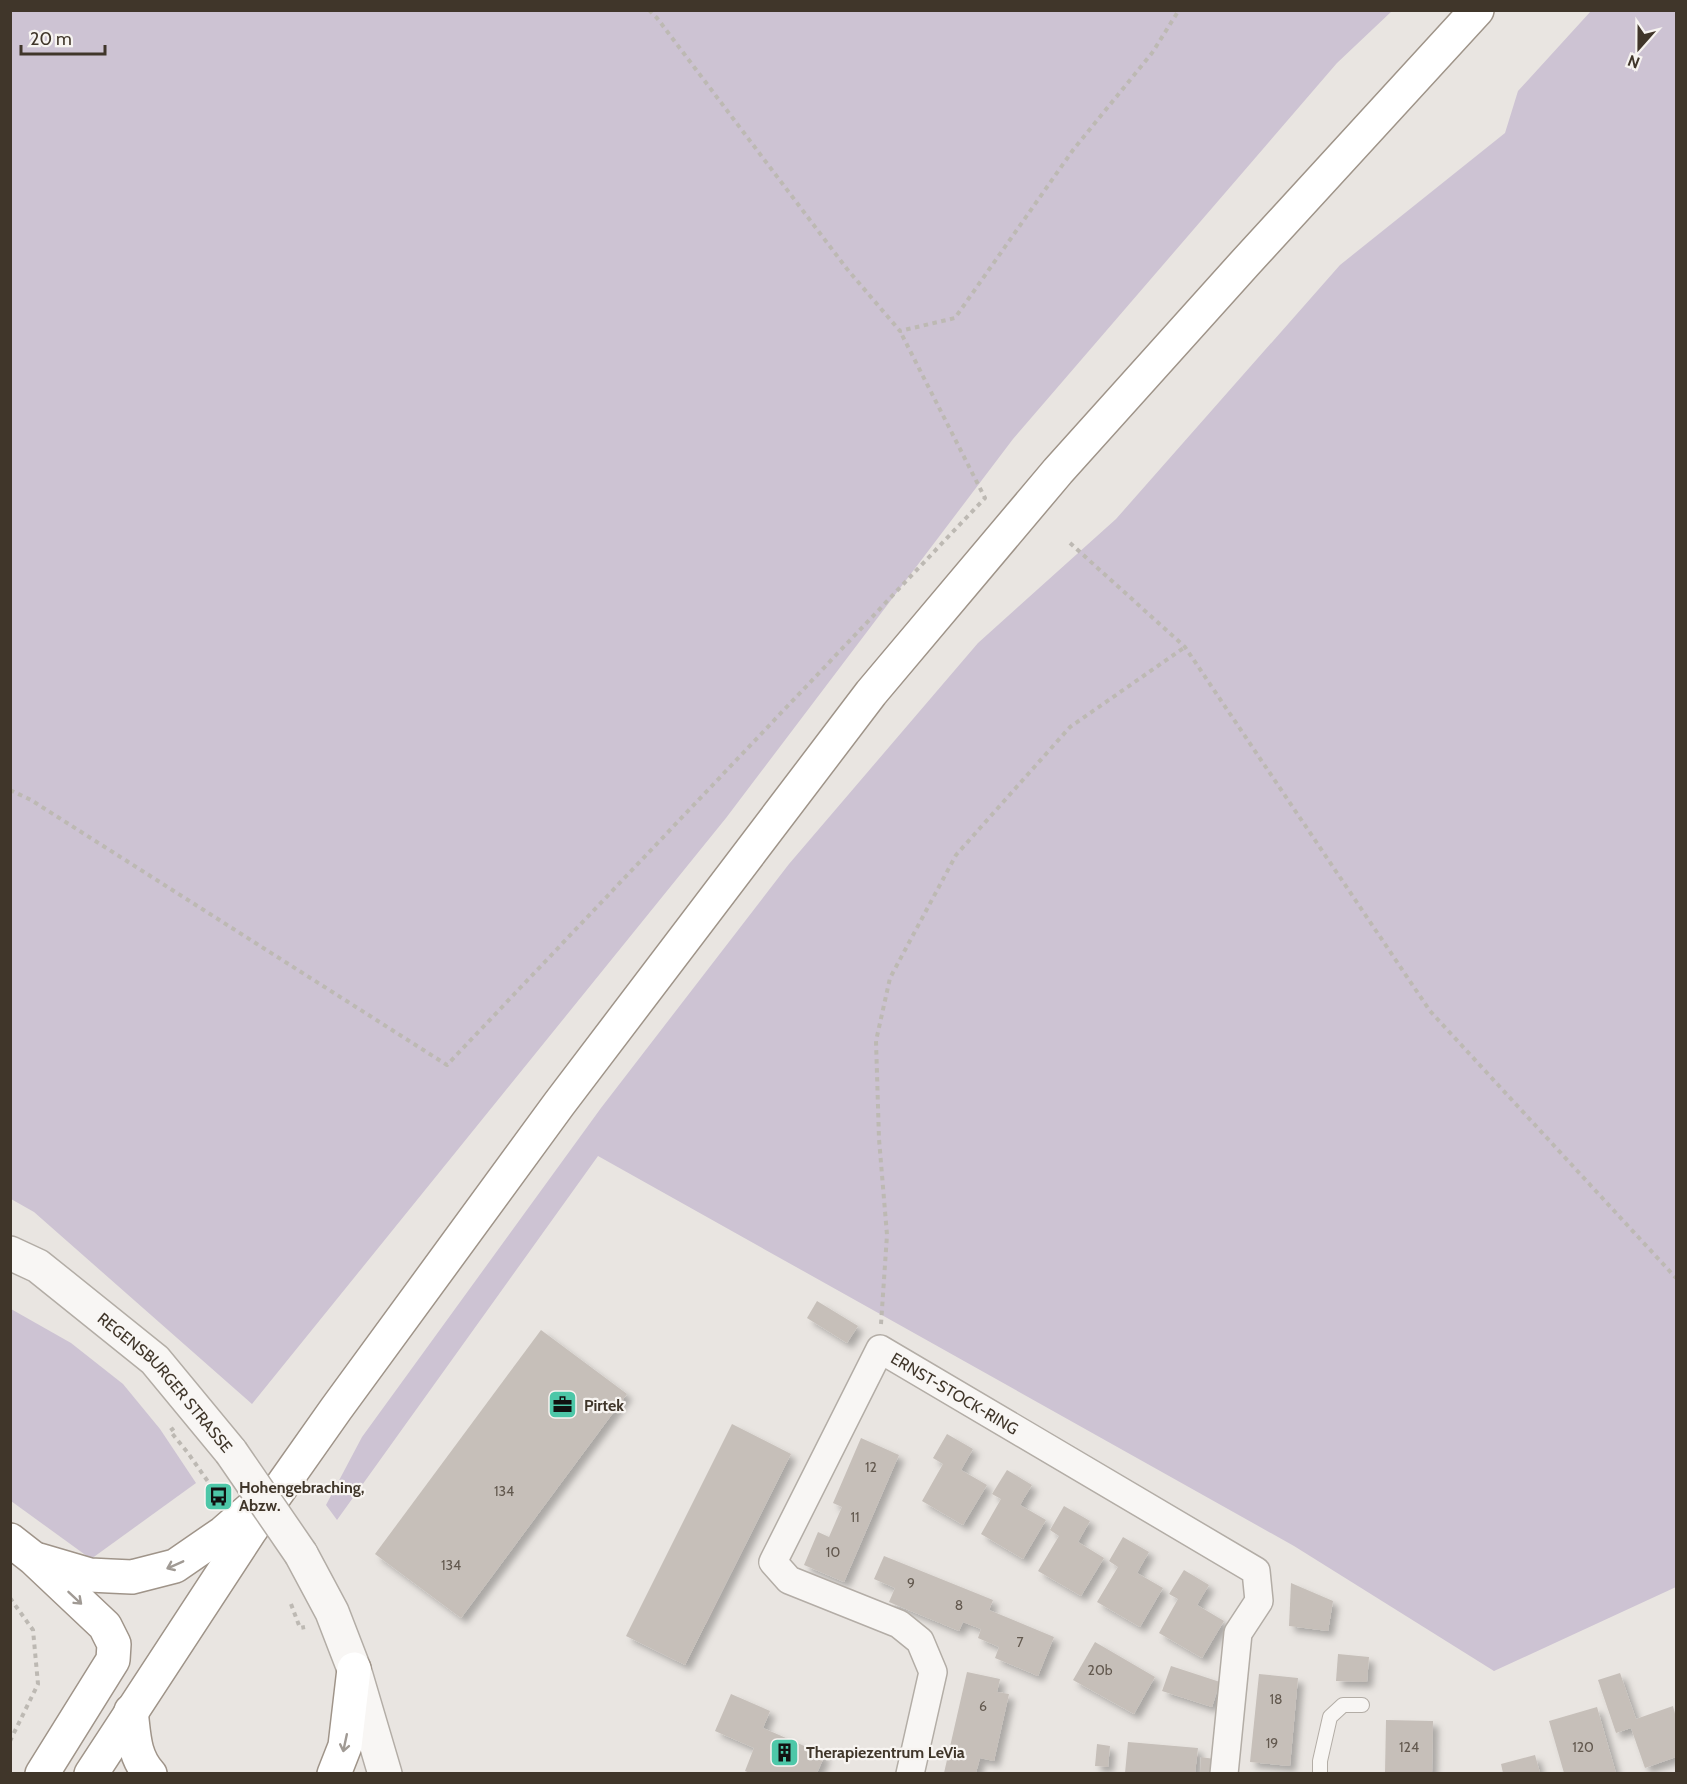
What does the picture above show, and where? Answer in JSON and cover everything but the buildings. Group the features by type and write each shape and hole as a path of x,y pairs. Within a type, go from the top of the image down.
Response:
{"highway":[{"path":"91,1773 288,1478 559,1104 872,693 1066,462 1246,261 1477,10"},
{"path":"22,1549 90,1575 132,1577 175,1566 224,1533 288,1478"},
{"path":"22,1549 105,1626 114,1644 113,1660 42,1773"},
{"path":"334,1773 345,1746 354,1670"},
{"path":"131,1711 136,1751 144,1767 150,1773"}],"street":[{"name":"REGENSBURGER STRASSE","path":"10,1252 38,1266 155,1360 231,1452 301,1554 332,1612 354,1670 385,1773"},
{"name":"ERNST-STOCK-RING","path":"910,1773 933,1672 920,1641 899,1624 789,1580 773,1562 880,1349 1256,1571 1259,1600 1238,1633 1224,1773"}],"lane":[{"path":"1320,1773 1320,1761 1330,1717 1343,1705 1362,1705"}],"path":[{"path":"10,790 31,800 447,1065 985,498 900,331 847,269 649,10"},
{"path":"900,331 955,318 1073,150 1152,54 1179,10"},
{"path":"1070,543 1185,646 1430,1011 1677,1278"},
{"path":"880,1349 886,1234 879,1139 876,1041 890,978 956,855 1070,727 1185,646"},
{"path":"170,1431 218,1496"},
{"path":"10,1598 33,1630 38,1684 10,1741"}],"shaded area":[{"path":"11,10 1392,11 1337,63 1013,439 726,818 252,1404 34,1212 11,1199"},
{"path":"1591,11 1676,11 1676,1587 1494,1671 1294,1546 598,1156 337,1520 326,1505 362,1437 601,1108 789,864 978,643 1116,519 1340,265 1505,133 1518,91"},
{"path":"11,1309 71,1343 123,1384 160,1429 196,1483 91,1559 11,1501"}],"place":[{"name":"Pirtek","path":"563,1405"},
{"name":"Hohengebraching, Abzw.","path":"218,1496"},
{"name":"Therapiezentrum LeVia","path":"785,1752"}]}
